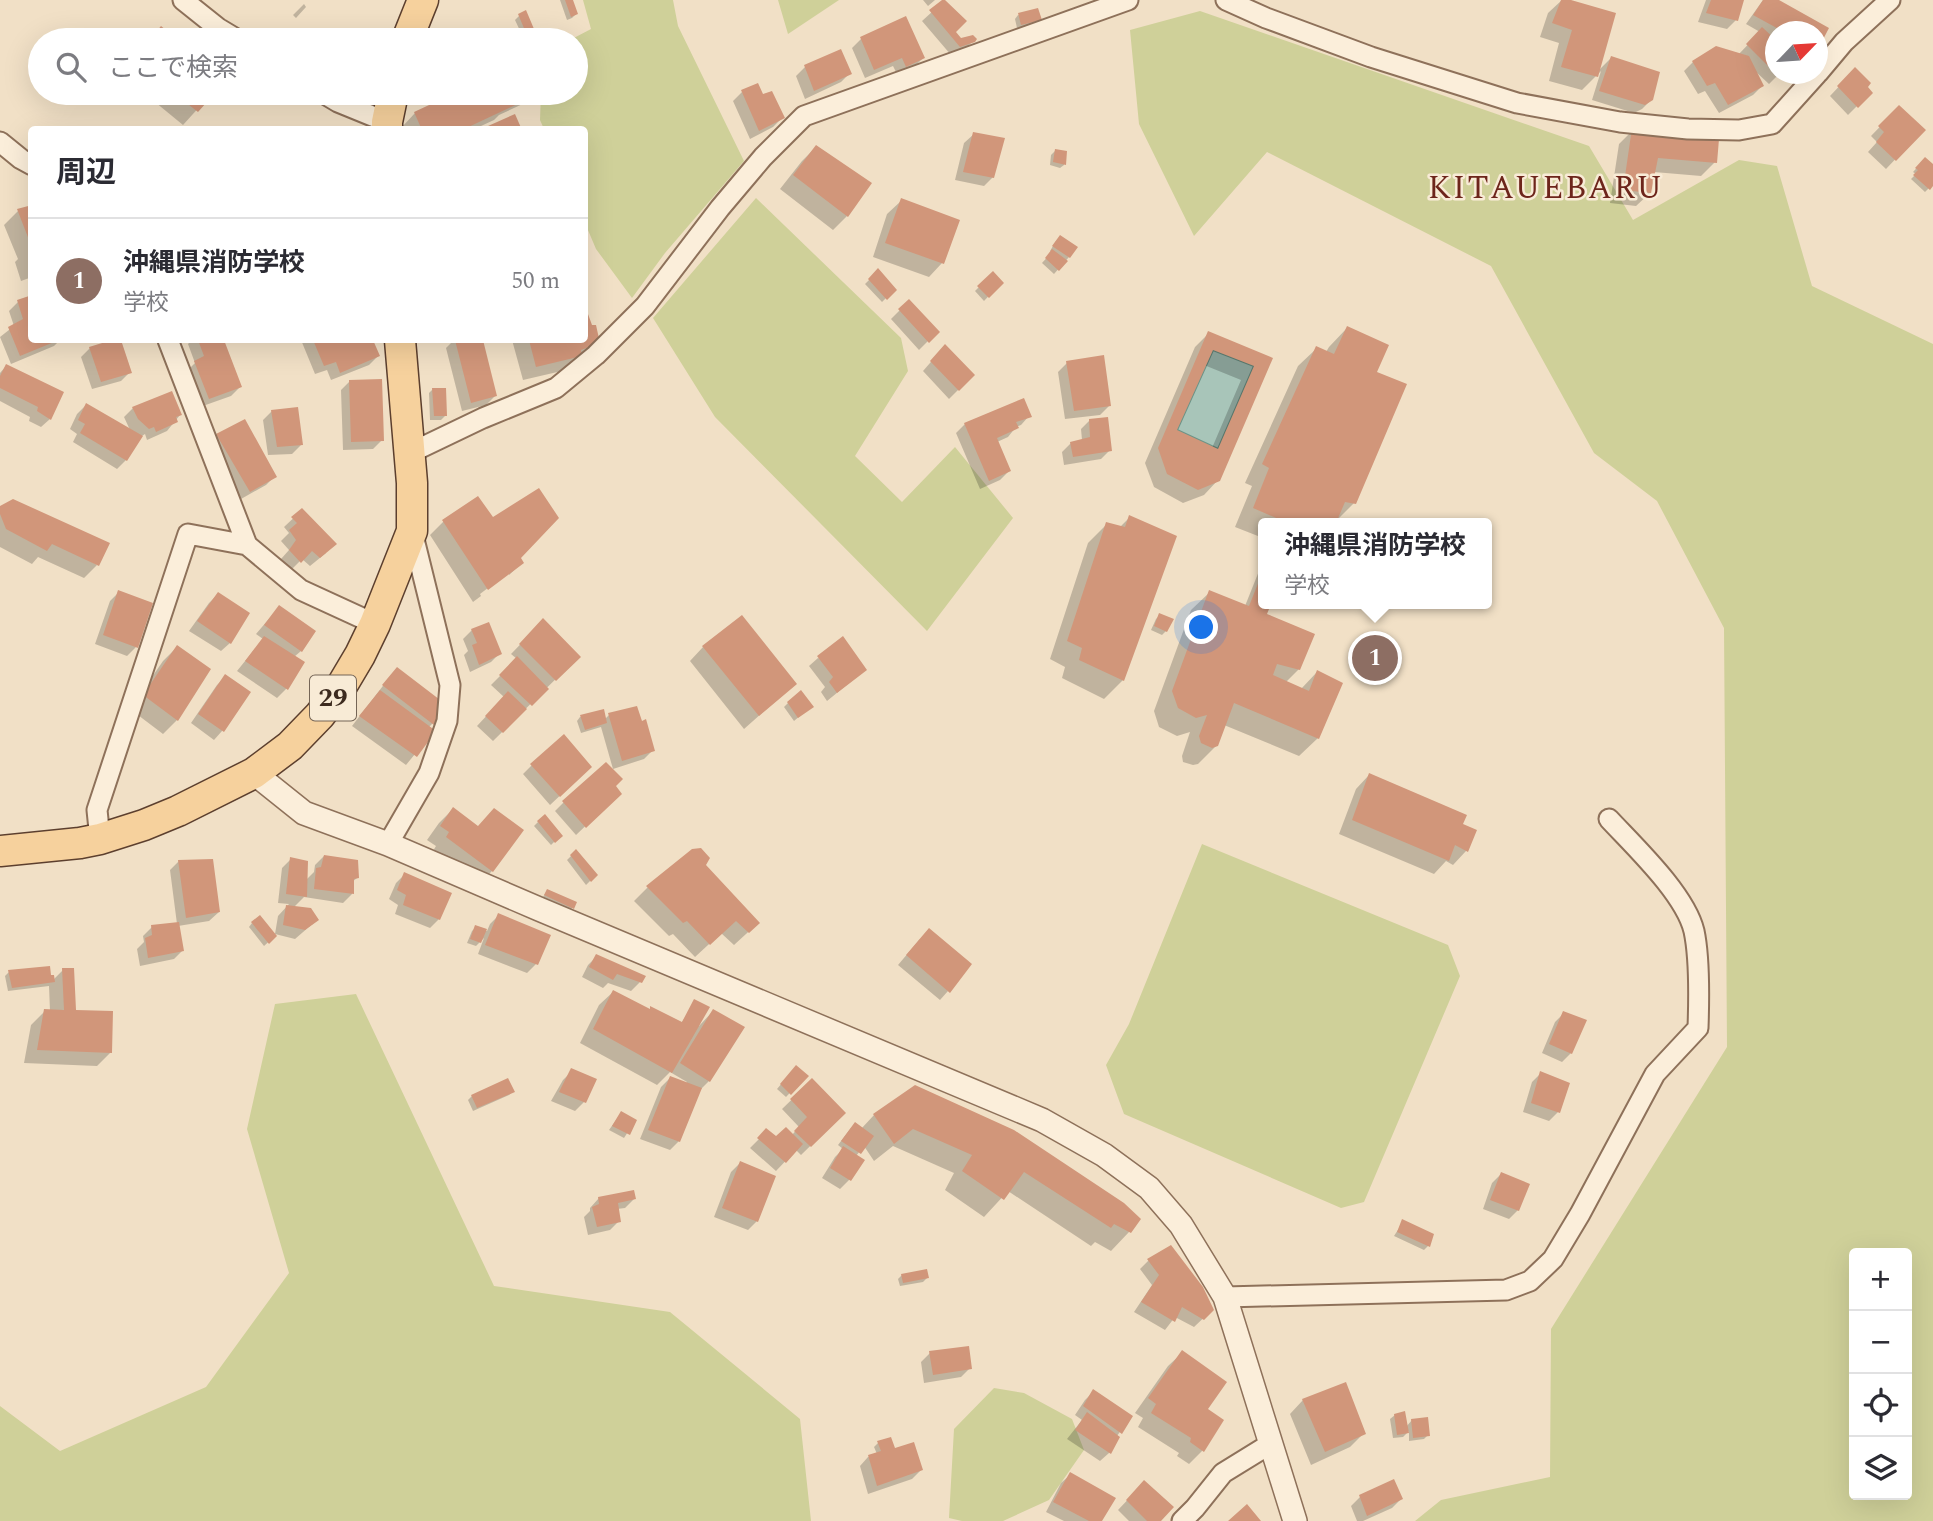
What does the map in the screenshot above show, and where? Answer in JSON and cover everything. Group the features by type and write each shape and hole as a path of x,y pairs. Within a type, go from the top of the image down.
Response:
{"main road":[{"path":"412,28 423,0"},
{"path":"387,126 391,105"},
{"name":"29","path":"0,851 100,839 178,811 254,774 290,746 320,715 360,655 412,531 410,453 400,343"}],"street":[{"path":"183,0 218,28"},
{"path":"410,453 483,418 556,388 596,355 645,306 720,208 763,157 804,116 1128,0"},
{"path":"1226,0 1266,18 1371,57 1517,103 1620,122 1726,130 1772,124 1807,84"},
{"path":"1828,60 1890,0"},
{"path":"344,105 387,126"},
{"path":"2,146 28,163"},
{"path":"169,343 247,545 301,590 375,624"},
{"path":"388,844 429,773 447,721 450,685 412,531"},
{"path":"100,839 97,810 188,534 247,545"},
{"path":"254,774 304,813 388,844 1042,1120 1104,1155 1149,1188 1181,1225 1226,1297 1295,1521"},
{"path":"1226,1297 1506,1290 1530,1281 1553,1259 1655,1074 1698,1028 1699,996 1693,929 1677,897 1609,819"},
{"path":"1182,1521 1223,1473 1270,1444"}],"green space":[{"path":"583,0 673,0 678,26 744,161 665,253 632,298 596,249 588,230 588,126 543,126 540,120 541,105 588,105 588,31 591,29"},
{"path":"778,0 839,0 788,34"},
{"path":"1200,11 1589,146 1633,220 1739,160 1777,166 1812,286 1933,344 1933,1521 1415,1521 1441,1500 1550,1477 1551,1329 1727,1047 1724,628 1657,501 1594,453 1491,266 1267,152 1194,236 1139,124 1130,30"},
{"path":"756,198 901,338 908,371 855,456 902,502 955,447 1013,518 927,631 715,417 653,318"},
{"path":"1202,844 1448,945 1460,976 1364,1202 1341,1208 1124,1114 1106,1065 1129,1024"},
{"path":"356,994 494,1286 670,1312 800,1419 811,1521 0,1521 0,1406 60,1451 206,1387 289,1273 247,1129 275,1004"},
{"path":"994,1388 1024,1393 1072,1419 1084,1450 1049,1500 1003,1521 962,1521 949,1518 954,1429"}],"shaded area":[{"path":"1213,350 1254,366 1218,449 1177,430"}],"building":[{"path":"565,0 573,0 578,14 571,17"},
{"path":"942,0 967,21 956,32 961,38 973,35 977,39 975,42 960,47 929,10"},
{"path":"1561,0 1571,0 1616,13 1598,77 1561,67 1572,30 1552,23"},
{"path":"1711,0 1744,0 1738,21 1706,13"},
{"path":"1763,0 1779,0 1816,21 1765,22 1753,15"},
{"path":"1038,8 1042,20 1021,25 1018,13"},
{"path":"526,10 534,28 524,28 518,14"},
{"path":"906,16 925,58 906,67 902,58 874,70 860,37"},
{"path":"1762,27 1765,30 1765,63 1746,44"},
{"path":"1716,46 1749,56 1764,86 1728,105 1715,83 1707,86 1692,61"},
{"path":"841,49 852,74 814,91 804,65"},
{"path":"1611,56 1660,72 1653,100 1645,105 1599,91"},
{"path":"1855,67 1871,83 1868,87 1873,93 1858,108 1837,86"},
{"path":"758,83 763,94 772,91 785,118 759,131 741,90"},
{"path":"189,105 204,105 198,112"},
{"path":"429,105 515,105 471,126 420,126 414,112"},
{"path":"1899,105 1926,130 1896,161 1876,142 1884,132 1878,126"},
{"path":"515,114 520,126 488,126"},
{"path":"1632,128 1719,139 1717,163 1658,158 1651,193 1623,190"},
{"path":"973,132 1005,138 994,178 963,172"},
{"path":"816,145 872,183 848,217 793,175"},
{"path":"1055,149 1067,151 1066,165 1053,162"},
{"path":"1925,157 1933,164 1933,186 1930,190 1913,175 1918,170 1915,168"},
{"path":"901,198 960,220 944,264 885,243"},
{"path":"28,206 28,237 17,209"},
{"path":"1060,235 1078,247 1070,258 1052,246"},
{"path":"1052,249 1068,261 1059,271 1045,258"},
{"path":"878,268 897,290 887,300 868,279"},
{"path":"993,271 1004,283 989,298 977,286"},
{"path":"28,296 28,343 52,343 20,356 8,327 23,319 17,300"},
{"path":"909,299 940,332 929,343 898,309"},
{"path":"588,314 592,325 596,325 600,343 581,350 582,356 536,367 530,343 588,343"},
{"path":"1347,326 1389,345 1377,372 1407,384 1356,504 1345,502 1338,518 1276,518 1253,508 1269,468 1262,464 1316,346 1334,354"},
{"path":"1208,331 1273,358 1220,481 1198,490 1167,474 1158,448","holes":["1213,350 1254,366 1218,449 1177,430"]},
{"path":"102,343 122,343 132,373 101,382 89,347"},
{"path":"199,343 225,343 242,387 209,399 194,361 204,356"},
{"path":"314,343 374,343 380,356 340,373 336,362 324,366"},
{"path":"456,343 484,343 497,396 471,403"},
{"path":"945,344 975,375 959,391 930,361"},
{"path":"1104,355 1111,406 1074,411 1066,361"},
{"path":"6,364 64,392 51,420 37,411 38,407 0,388 0,376"},
{"path":"382,379 384,441 351,442 349,380"},
{"path":"432,388 446,388 447,416 434,416"},
{"path":"172,391 182,415 176,417 178,422 156,432 154,427 149,429 138,419 132,407"},
{"path":"1024,398 1032,417 1016,422 1019,428 997,438 1011,471 989,481 964,423"},
{"path":"86,403 143,436 127,461 80,433 85,424 78,420"},
{"path":"298,407 303,445 277,447 271,410"},
{"path":"1108,417 1112,451 1073,457 1070,442 1090,437 1089,419"},
{"path":"245,419 277,477 250,492 216,434"},
{"path":"539,488 559,518 521,558 524,563 488,590 442,520 478,496 493,517"},
{"path":"13,499 110,543 99,566 52,544 47,551 6,529 0,506"},
{"path":"302,508 337,544 320,558 312,551 301,563 289,550 296,540 289,530 297,523 291,517"},
{"path":"1129,515 1177,536 1124,681 1079,660 1082,648 1067,641 1106,522 1125,527"},
{"path":"1258,584 1258,609 1269,609 1267,614 1315,634 1300,670 1277,664 1273,675 1309,691 1317,670 1343,683 1319,739 1234,703 1218,746 1212,748 1201,743 1199,736 1207,715 1196,718 1178,708 1172,691 1209,590 1249,606"},
{"path":"118,590 153,603 138,648 103,635"},
{"path":"218,592 250,613 231,644 197,621"},
{"path":"279,605 316,631 302,652 264,625"},
{"path":"1159,613 1174,619 1167,632 1154,626"},
{"path":"742,615 797,684 759,716 702,646"},
{"path":"543,618 581,657 556,681 519,644"},
{"path":"489,622 502,654 479,665 472,645 477,643 471,629"},
{"path":"264,636 305,662 288,690 245,661"},
{"path":"843,636 867,670 837,693 829,682 833,677 817,656"},
{"path":"177,645 211,669 178,721 143,695"},
{"path":"517,656 549,689 532,706 499,675"},
{"path":"397,667 448,706 434,725 382,685"},
{"path":"225,674 251,692 224,732 198,714"},
{"path":"380,690 436,731 417,757 359,716"},
{"path":"801,690 814,707 798,718 787,702"},
{"path":"508,691 527,709 503,733 485,716"},
{"path":"637,706 642,721 646,719 655,751 622,761 608,713"},
{"path":"604,709 607,723 585,730 580,715"},
{"path":"564,734 592,767 560,797 530,764"},
{"path":"606,762 623,779 616,786 622,794 586,828 562,801"},
{"path":"1369,773 1467,815 1463,824 1477,830 1468,852 1455,845 1449,861 1352,820"},
{"path":"453,807 478,826 494,808 524,830 493,872 446,837 449,832 440,826"},
{"path":"545,814 563,836 555,843 537,821"},
{"path":"701,848 710,858 706,865 760,923 749,933 736,921 710,945 687,921 683,923 646,886 692,849"},
{"path":"576,849 598,875 591,882 570,855"},
{"path":"324,855 358,860 359,878 354,879 354,894 314,889 316,868 321,867"},
{"path":"290,857 308,861 307,897 286,894"},
{"path":"213,859 220,912 186,918 178,860"},
{"path":"404,872 452,893 440,920 403,905 406,895 397,890"},
{"path":"547,889 577,902 574,909 544,895"},
{"path":"286,905 311,908 319,920 305,930 283,925"},
{"path":"498,913 551,935 538,965 485,945"},
{"path":"260,915 277,936 269,944 251,922"},
{"path":"179,922 184,951 148,958 145,938 152,935 151,925"},
{"path":"475,925 487,929 481,943 470,939"},
{"path":"929,928 972,964 950,993 906,955"},
{"path":"596,954 646,976 642,983 617,974 613,980 589,967"},
{"path":"50,966 55,982 12,988 8,970"},
{"path":"62,968 74,968 76,1010 113,1011 112,1053 37,1050 44,1009 64,1010"},
{"path":"613,990 682,1022 694,999 710,1007 672,1073 593,1029"},
{"path":"713,1009 745,1027 710,1082 680,1063"},
{"path":"1563,1011 1587,1020 1572,1054 1549,1044"},
{"path":"796,1065 809,1076 791,1095 780,1084"},
{"path":"571,1068 597,1079 586,1103 559,1092"},
{"path":"1540,1071 1570,1083 1560,1113 1531,1103"},
{"path":"670,1076 702,1088 680,1142 648,1130"},
{"path":"508,1078 515,1092 477,1108 471,1095"},
{"path":"812,1078 846,1113 811,1147 794,1131 807,1117 790,1099"},
{"path":"915,1085 1014,1130 1124,1203 1141,1219 1131,1233 1114,1224 1111,1228 1024,1172 1004,1200 962,1171 972,1155 913,1129 894,1144 873,1114"},
{"path":"621,1111 637,1120 630,1135 612,1126"},
{"path":"855,1122 874,1136 861,1154 841,1141"},
{"path":"786,1127 803,1144 786,1163 757,1138 766,1128 776,1136"},
{"path":"843,1146 865,1160 851,1181 830,1168"},
{"path":"740,1161 776,1176 758,1222 722,1208"},
{"path":"1501,1172 1530,1184 1519,1211 1490,1200"},
{"path":"634,1190 636,1199 618,1203 621,1222 597,1227 592,1207 599,1204 598,1197"},
{"path":"1402,1219 1434,1234 1430,1247 1397,1232"},
{"path":"1171,1245 1203,1287 1214,1310 1204,1320 1182,1307 1175,1322 1141,1302 1159,1275 1147,1259"},
{"path":"927,1269 929,1278 903,1283 901,1274"},
{"path":"969,1346 972,1369 933,1375 929,1351"},
{"path":"1182,1350 1227,1382 1208,1409 1224,1420 1204,1452 1190,1442 1191,1438 1151,1413 1156,1404 1148,1398"},
{"path":"1346,1382 1366,1434 1325,1452 1302,1399"},
{"path":"1093,1389 1133,1416 1122,1434 1083,1406"},
{"path":"1405,1411 1409,1433 1397,1435 1394,1414"},
{"path":"1087,1412 1120,1437 1111,1454 1075,1430"},
{"path":"1428,1417 1430,1436 1413,1438 1411,1419"},
{"path":"891,1437 895,1448 914,1442 923,1470 877,1486 868,1455 881,1451 877,1441"},
{"path":"1070,1472 1116,1498 1102,1521 1089,1521 1053,1502"},
{"path":"1394,1479 1403,1499 1367,1516 1359,1495"},
{"path":"1144,1480 1174,1507 1161,1521 1147,1521 1126,1500"},
{"path":"1247,1504 1261,1521 1228,1521"}],"place":[{"name":"沖縄県消防学校","path":"1375,658"}],"district":[{"name":"KITAUEBARU","path":"1546,188"}]}
